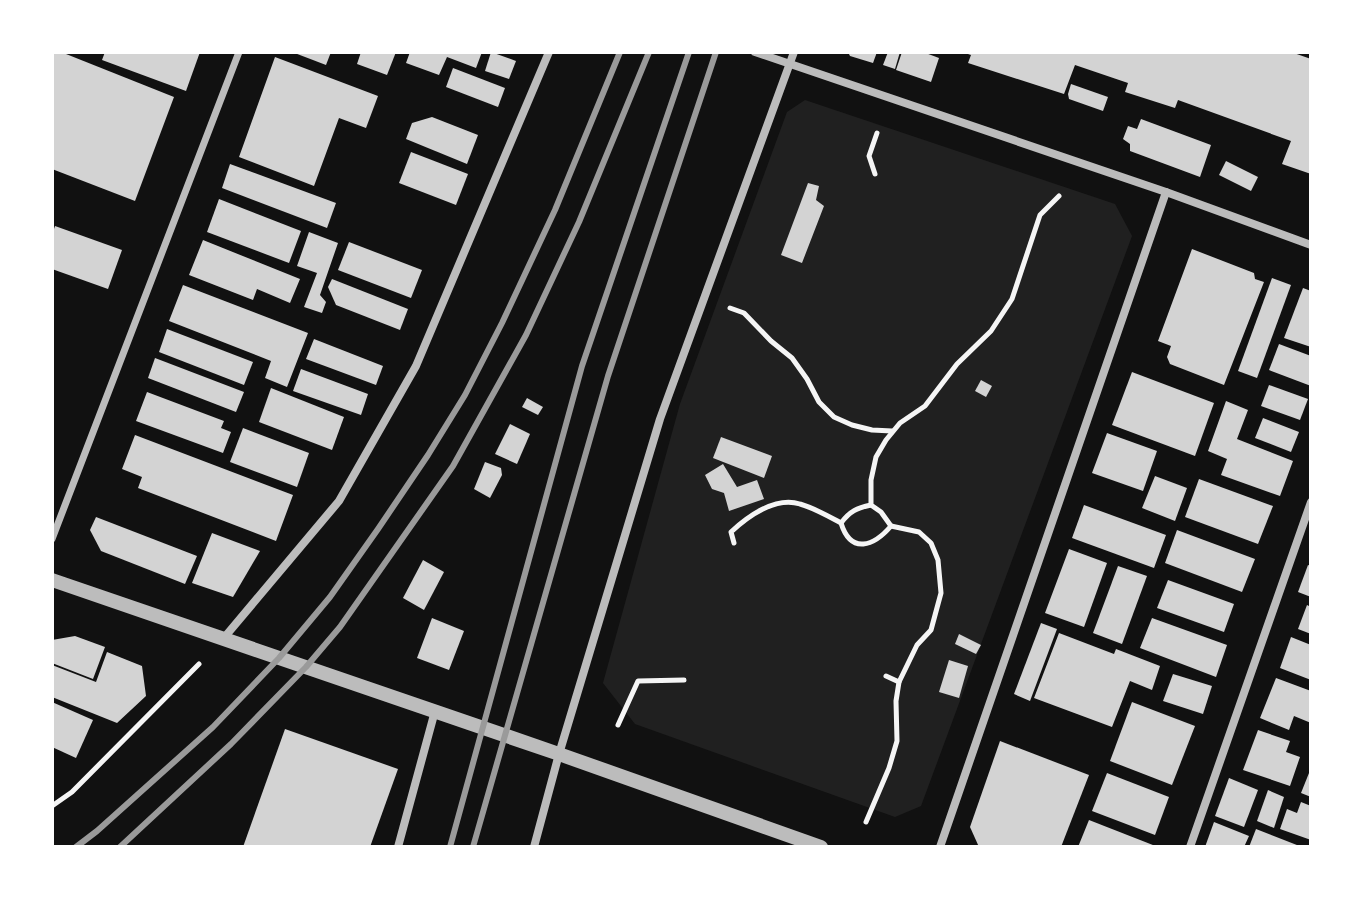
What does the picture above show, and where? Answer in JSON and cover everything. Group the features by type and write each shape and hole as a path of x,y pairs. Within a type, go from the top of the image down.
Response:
{"street":[{"path":"52,539 239,52"},
{"path":"223,639 339,501 416,366 549,52"},
{"path":"755,52 1166,192 1311,245"},
{"path":"534,847 660,419 794,52"},
{"path":"940,847 1166,192"},
{"path":"1190,847 1311,502"},
{"path":"52,580 821,847"},
{"path":"398,847 435,711"}],"path":[{"path":"875,174 869,156 877,133"},
{"path":"871,505 871,480 876,457 886,440 900,423 925,406 957,364 991,331 1012,299 1040,215 1059,196"},
{"path":"726,306 744,313 792,358 819,402 834,417 862,427 893,431"},
{"path":"988,322 991,331"},
{"path":"734,543 731,532 746,519 779,503 797,503 841,523"},
{"path":"841,523 856,508 871,505 881,512 891,526 919,532 931,543 938,560 941,593 931,630 917,645 899,682 897,741 866,822"},
{"path":"841,523 844,534 858,543 869,544 880,539 891,526"},
{"path":"52,806 72,792 198,664 212,669"},
{"path":"886,676 899,682"},
{"path":"618,725 638,681 684,680"}],"shaded area":[{"path":"805,100 1115,204 1132,236 921,806 895,817 635,724 603,683 680,404 787,112"}],"building":[{"path":"52,52 61,52 174,97 135,201 52,169"},
{"path":"105,52 200,52 186,91 102,60"},
{"path":"292,52 331,52 326,65"},
{"path":"361,52 396,52 387,75 357,64"},
{"path":"410,52 482,52 476,68 447,57 439,75 406,63"},
{"path":"491,52 516,61 509,79 485,71"},
{"path":"848,52 877,52 873,63 850,56"},
{"path":"888,52 900,52 895,69 883,65"},
{"path":"902,52 923,52 939,58 931,82 896,70"},
{"path":"962,52 1291,52 1311,59 1311,174 1282,164 1291,141 1178,100 1175,108 1125,92 1128,83 1075,65 1064,94 968,63 971,55"},
{"path":"275,57 378,96 366,128 339,118 314,186 239,157"},
{"path":"453,68 505,88 498,107 446,87"},
{"path":"1071,84 1108,97 1103,111 1069,99"},
{"path":"432,117 478,135 467,164 406,139 412,123"},
{"path":"1141,119 1211,145 1200,177 1130,151 1130,144 1123,139 1128,126 1137,129"},
{"path":"411,152 468,174 456,205 399,183"},
{"path":"1226,161 1258,177 1251,191 1219,175"},
{"path":"230,164 336,203 327,228 222,188"},
{"path":"808,183 819,186 816,200 824,206 802,263 781,255"},
{"path":"219,199 301,231 289,263 207,232"},
{"path":"55,226 122,250 108,289 52,269"},
{"path":"309,232 338,243 320,295 326,302 322,313 304,307 317,273 297,266"},
{"path":"203,240 300,279 290,303 257,289 253,300 189,275"},
{"path":"349,242 422,270 411,298 338,270"},
{"path":"1192,249 1254,273 1255,279 1264,282 1224,385 1170,364 1167,357 1171,346 1158,341"},
{"path":"1272,278 1291,285 1257,378 1238,371"},
{"path":"332,279 408,309 400,330 336,305 328,287"},
{"path":"183,285 308,333 287,387 265,378 271,361 169,321"},
{"path":"1303,288 1311,291 1311,347 1284,338"},
{"path":"167,329 253,362 244,385 159,352"},
{"path":"314,339 383,366 376,385 306,359"},
{"path":"1279,344 1311,356 1311,386 1269,370"},
{"path":"155,358 244,392 236,412 148,378"},
{"path":"301,369 368,394 361,415 293,391"},
{"path":"1132,372 1214,403 1195,456 1112,425"},
{"path":"981,380 992,386 986,397 975,391"},
{"path":"1269,385 1308,399 1300,420 1261,406"},
{"path":"271,388 344,417 332,450 259,422"},
{"path":"147,392 224,421 221,428 231,432 223,453 136,421"},
{"path":"527,398 543,407 538,415 522,407"},
{"path":"1226,401 1248,410 1237,439 1293,461 1280,496 1221,475 1227,459 1208,451"},
{"path":"1263,418 1299,432 1291,452 1255,438"},
{"path":"510,424 530,434 517,464 495,454"},
{"path":"243,428 309,453 297,487 230,462"},
{"path":"1107,433 1157,451 1143,491 1092,473"},
{"path":"135,435 293,495 276,541 138,488 142,477 122,469"},
{"path":"721,437 772,456 764,478 713,458"},
{"path":"485,462 501,468 502,475 490,498 474,489"},
{"path":"723,464 737,487 757,480 764,499 729,511 724,493 712,489 705,475"},
{"path":"1155,476 1187,488 1175,521 1142,508"},
{"path":"1199,479 1273,506 1258,544 1185,517"},
{"path":"1084,505 1166,535 1154,568 1072,538"},
{"path":"96,517 197,556 185,584 101,551 90,530"},
{"path":"1177,530 1255,559 1242,592 1165,563"},
{"path":"212,533 260,551 233,597 192,583"},
{"path":"1069,549 1107,563 1084,627 1045,613"},
{"path":"423,560 444,572 424,610 403,598"},
{"path":"1308,565 1311,566 1311,597 1298,592"},
{"path":"1118,566 1147,576 1122,644 1093,633"},
{"path":"1168,580 1234,604 1224,632 1157,608"},
{"path":"1307,605 1311,607 1311,634 1298,629"},
{"path":"432,618 464,631 449,670 417,658"},
{"path":"1152,618 1227,645 1216,677 1140,648"},
{"path":"1041,623 1057,629 1030,701 1014,694"},
{"path":"1059,633 1114,654 1116,649 1160,666 1152,690 1130,681 1112,727 1034,698"},
{"path":"959,634 981,645 976,654 955,644"},
{"path":"75,636 105,647 93,679 52,663 52,640"},
{"path":"1291,637 1311,645 1311,680 1280,668"},
{"path":"107,652 142,666 146,696 117,723 52,697 52,665 96,682"},
{"path":"949,660 968,666 959,698 939,692"},
{"path":"1173,674 1212,686 1203,714 1163,701"},
{"path":"1276,678 1311,691 1311,723 1294,716 1289,730 1260,718"},
{"path":"52,702 93,720 76,758 52,747"},
{"path":"1132,702 1195,726 1172,785 1110,761"},
{"path":"285,729 398,769 370,847 243,847"},
{"path":"1258,730 1290,741 1286,752 1300,757 1290,786 1243,770"},
{"path":"1000,741 1089,775 1061,847 979,847 970,827"},
{"path":"1311,768 1311,797 1301,793"},
{"path":"1107,773 1169,797 1155,835 1092,811"},
{"path":"1229,778 1258,790 1244,827 1215,816"},
{"path":"1268,790 1284,797 1274,828 1257,821"},
{"path":"1301,802 1311,806 1311,840 1280,829 1287,809 1297,813"},
{"path":"1089,820 1158,847 1078,847"},
{"path":"1214,822 1249,836 1244,847 1205,847"},
{"path":"1256,829 1302,847 1249,847"}],"railway":[{"path":"76,847 213,727 279,658 330,597 378,529 465,395 502,323 555,210 620,52"},
{"path":"120,847 231,744 306,667 340,627 453,466 526,335 579,222 649,52"},
{"path":"450,847 582,366 689,52"},
{"path":"473,847 608,376 716,52"}]}
